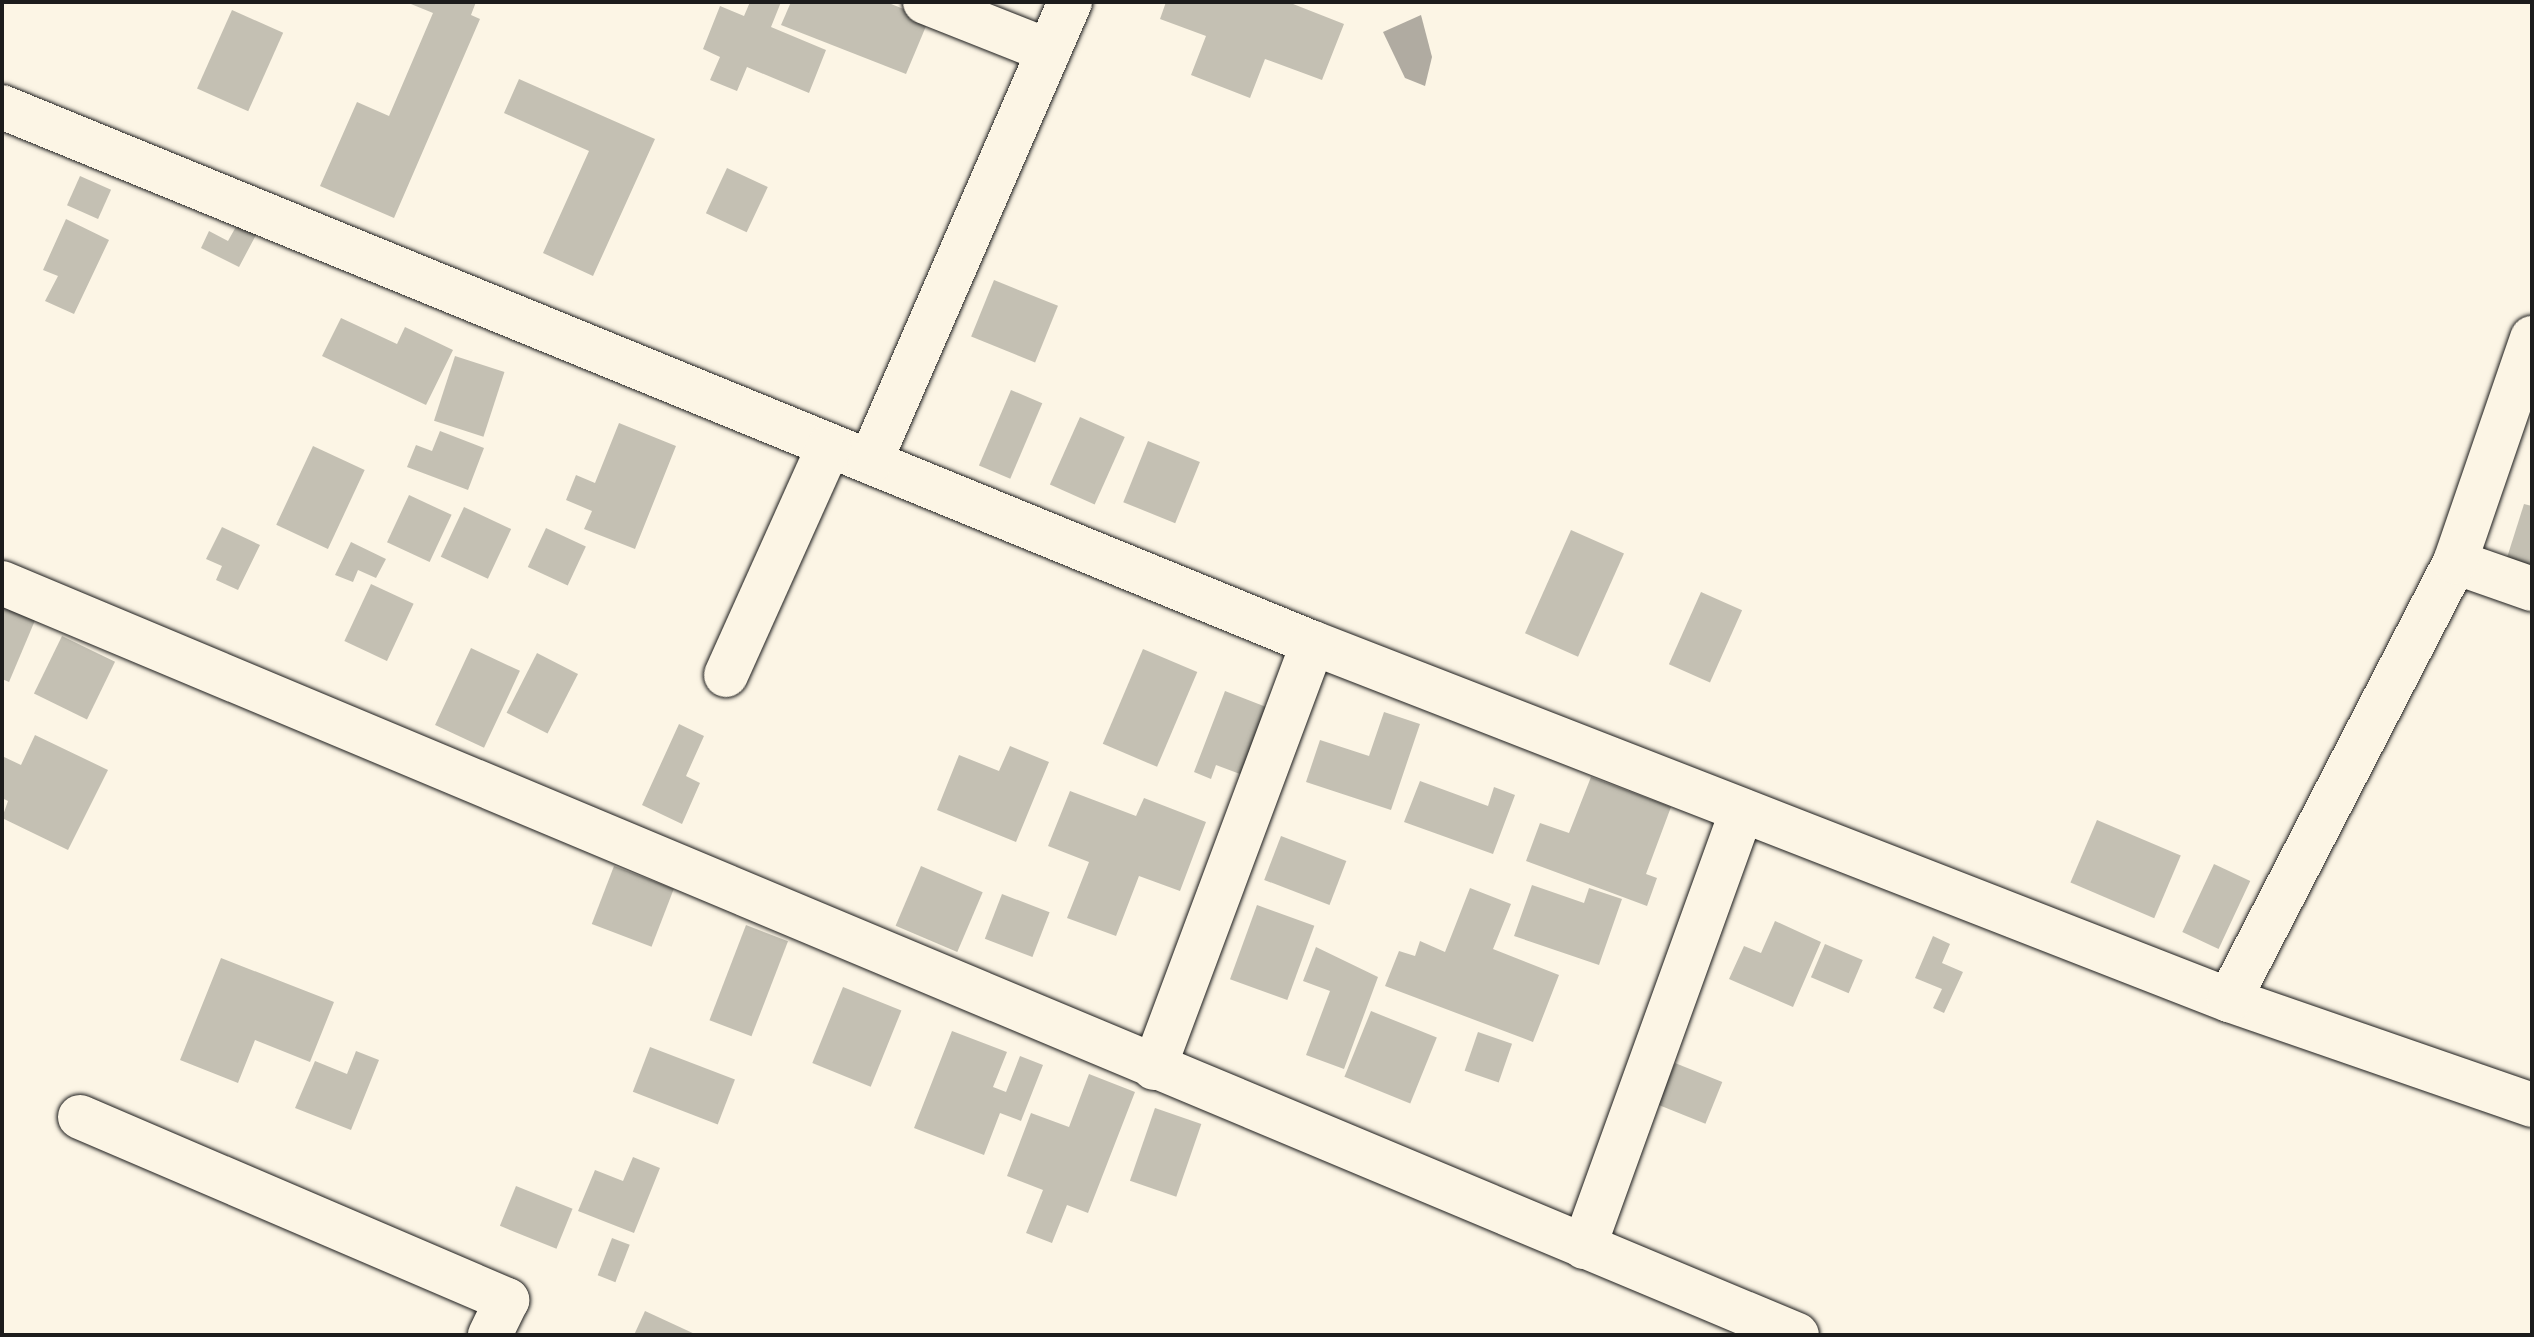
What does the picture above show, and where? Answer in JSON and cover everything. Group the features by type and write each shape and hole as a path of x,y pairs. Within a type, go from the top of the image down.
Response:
{"street":[{"path":"925,2 1049,51"},
{"path":"870,462 1070,2"},
{"path":"2,107 1313,643 2229,1000 2532,1105"},
{"path":"2229,1000 2455,562 2532,338"},
{"path":"726,675 829,446"},
{"path":"2455,562 2532,589"},
{"path":"2,583 1797,1335"},
{"path":"1154,1068 1313,643"},
{"path":"1584,1247 1742,811"},
{"path":"80,1117 507,1300 490,1335"}],"shaded area":[{"path":"1421,15 1432,57 1425,86 1405,78 1383,32"}],"building":[{"path":"406,2 476,2 471,15 480,19 394,218 320,186 357,102 389,116 433,13"},
{"path":"750,2 781,2 771,27 826,50 809,93 747,67 737,91 710,80 720,57 703,49 720,6 744,16"},
{"path":"791,2 886,2 929,19 906,74 781,25"},
{"path":"1166,2 1288,2 1344,24 1322,80 1265,59 1250,98 1191,75 1206,36 1160,19"},
{"path":"232,10 283,33 248,111 197,89"},
{"path":"519,79 655,139 593,276 543,253 589,151 504,113"},
{"path":"727,168 768,187 747,232 706,213"},
{"path":"80,176 111,190 98,219 67,205"},
{"path":"66,219 109,240 74,314 45,301 58,276 43,270"},
{"path":"238,223 257,233 239,267 201,248 209,231 228,241"},
{"path":"994,280 1058,306 1035,362 971,337"},
{"path":"341,318 397,344 405,327 453,350 426,405 322,356"},
{"path":"455,356 504,372 483,437 434,421"},
{"path":"1011,390 1042,403 1010,479 979,465"},
{"path":"1080,417 1125,437 1095,505 1050,485"},
{"path":"619,423 676,446 635,549 584,529 592,511 566,500 576,475 595,483"},
{"path":"440,431 484,448 468,490 407,467 416,445 432,451"},
{"path":"1148,441 1200,462 1175,523 1123,502"},
{"path":"313,446 365,470 328,549 276,525"},
{"path":"409,495 452,515 430,562 387,542"},
{"path":"2524,504 2532,506 2532,573 2505,564"},
{"path":"464,507 511,529 488,579 441,557"},
{"path":"222,527 260,545 238,590 216,580 222,566 206,559"},
{"path":"546,528 586,547 568,586 528,567"},
{"path":"1571,530 1624,554 1578,657 1525,633"},
{"path":"351,542 386,559 376,578 358,570 353,582 335,575"},
{"path":"371,584 414,604 387,661 344,641"},
{"path":"1701,592 1742,610 1710,682 1669,664"},
{"path":"2,603 36,618 9,682 2,679"},
{"path":"62,636 115,662 87,719 34,694"},
{"path":"471,648 520,671 484,748 435,725"},
{"path":"1143,649 1197,672 1157,767 1103,744"},
{"path":"537,653 578,674 548,734 507,713"},
{"path":"1225,691 1274,710 1248,777 1216,765 1211,779 1194,772"},
{"path":"1384,712 1420,724 1391,810 1306,782 1320,740 1369,756"},
{"path":"679,724 704,736 686,776 700,783 682,824 642,805"},
{"path":"35,735 108,770 68,850 2,818 8,801 2,798 2,756 21,765"},
{"path":"1010,746 1049,762 1016,842 937,810 959,755 999,771"},
{"path":"1591,777 1671,807 1646,874 1657,878 1647,906 1526,861 1540,823 1569,833"},
{"path":"1420,781 1488,806 1494,787 1515,795 1493,854 1404,822"},
{"path":"1070,791 1136,816 1144,798 1206,822 1180,891 1139,876 1116,936 1067,918 1089,862 1048,846"},
{"path":"2097,820 2181,856 2154,918 2070,883"},
{"path":"1281,836 1346,861 1330,905 1264,880"},
{"path":"2214,864 2250,881 2219,949 2182,932"},
{"path":"614,866 674,889 652,947 592,924"},
{"path":"921,866 983,892 957,952 896,926"},
{"path":"1532,885 1584,903 1589,888 1622,899 1599,965 1514,936"},
{"path":"1470,888 1511,904 1493,949 1559,975 1533,1042 1385,986 1399,951 1415,956 1420,941 1445,952"},
{"path":"1002,894 1050,912 1032,957 985,939"},
{"path":"1257,905 1314,926 1287,1000 1230,979"},
{"path":"1775,921 1821,942 1793,1007 1729,979 1744,946 1761,953"},
{"path":"746,925 788,941 751,1036 709,1020"},
{"path":"1933,936 1950,944 1942,963 1963,972 1944,1013 1933,1008 1942,989 1915,978"},
{"path":"1825,944 1863,960 1849,993 1811,977"},
{"path":"1316,947 1378,977 1344,1069 1306,1055 1330,991 1303,981"},
{"path":"221,958 334,1002 310,1062 255,1040 238,1083 180,1060"},
{"path":"843,987 901,1011 871,1087 812,1063"},
{"path":"1371,1011 1437,1038 1410,1103 1344,1077"},
{"path":"952,1031 1007,1052 993,1087 1006,1092 1020,1056 1043,1065 1021,1121 1000,1113 984,1155 914,1128"},
{"path":"1478,1032 1512,1044 1499,1082 1465,1071"},
{"path":"650,1047 735,1080 718,1124 633,1092"},
{"path":"356,1051 379,1060 351,1130 295,1108 315,1061 347,1074"},
{"path":"1675,1063 1722,1082 1705,1124 1658,1105"},
{"path":"1089,1074 1135,1092 1088,1213 1067,1205 1052,1243 1026,1233 1043,1190 1007,1176 1031,1113 1069,1127"},
{"path":"1155,1108 1201,1124 1176,1197 1130,1181"},
{"path":"633,1157 660,1168 634,1233 578,1211 595,1170 623,1181"},
{"path":"516,1186 573,1209 556,1249 500,1226"},
{"path":"612,1238 630,1245 615,1282 598,1275"},
{"path":"645,1311 697,1335 634,1335"}]}
